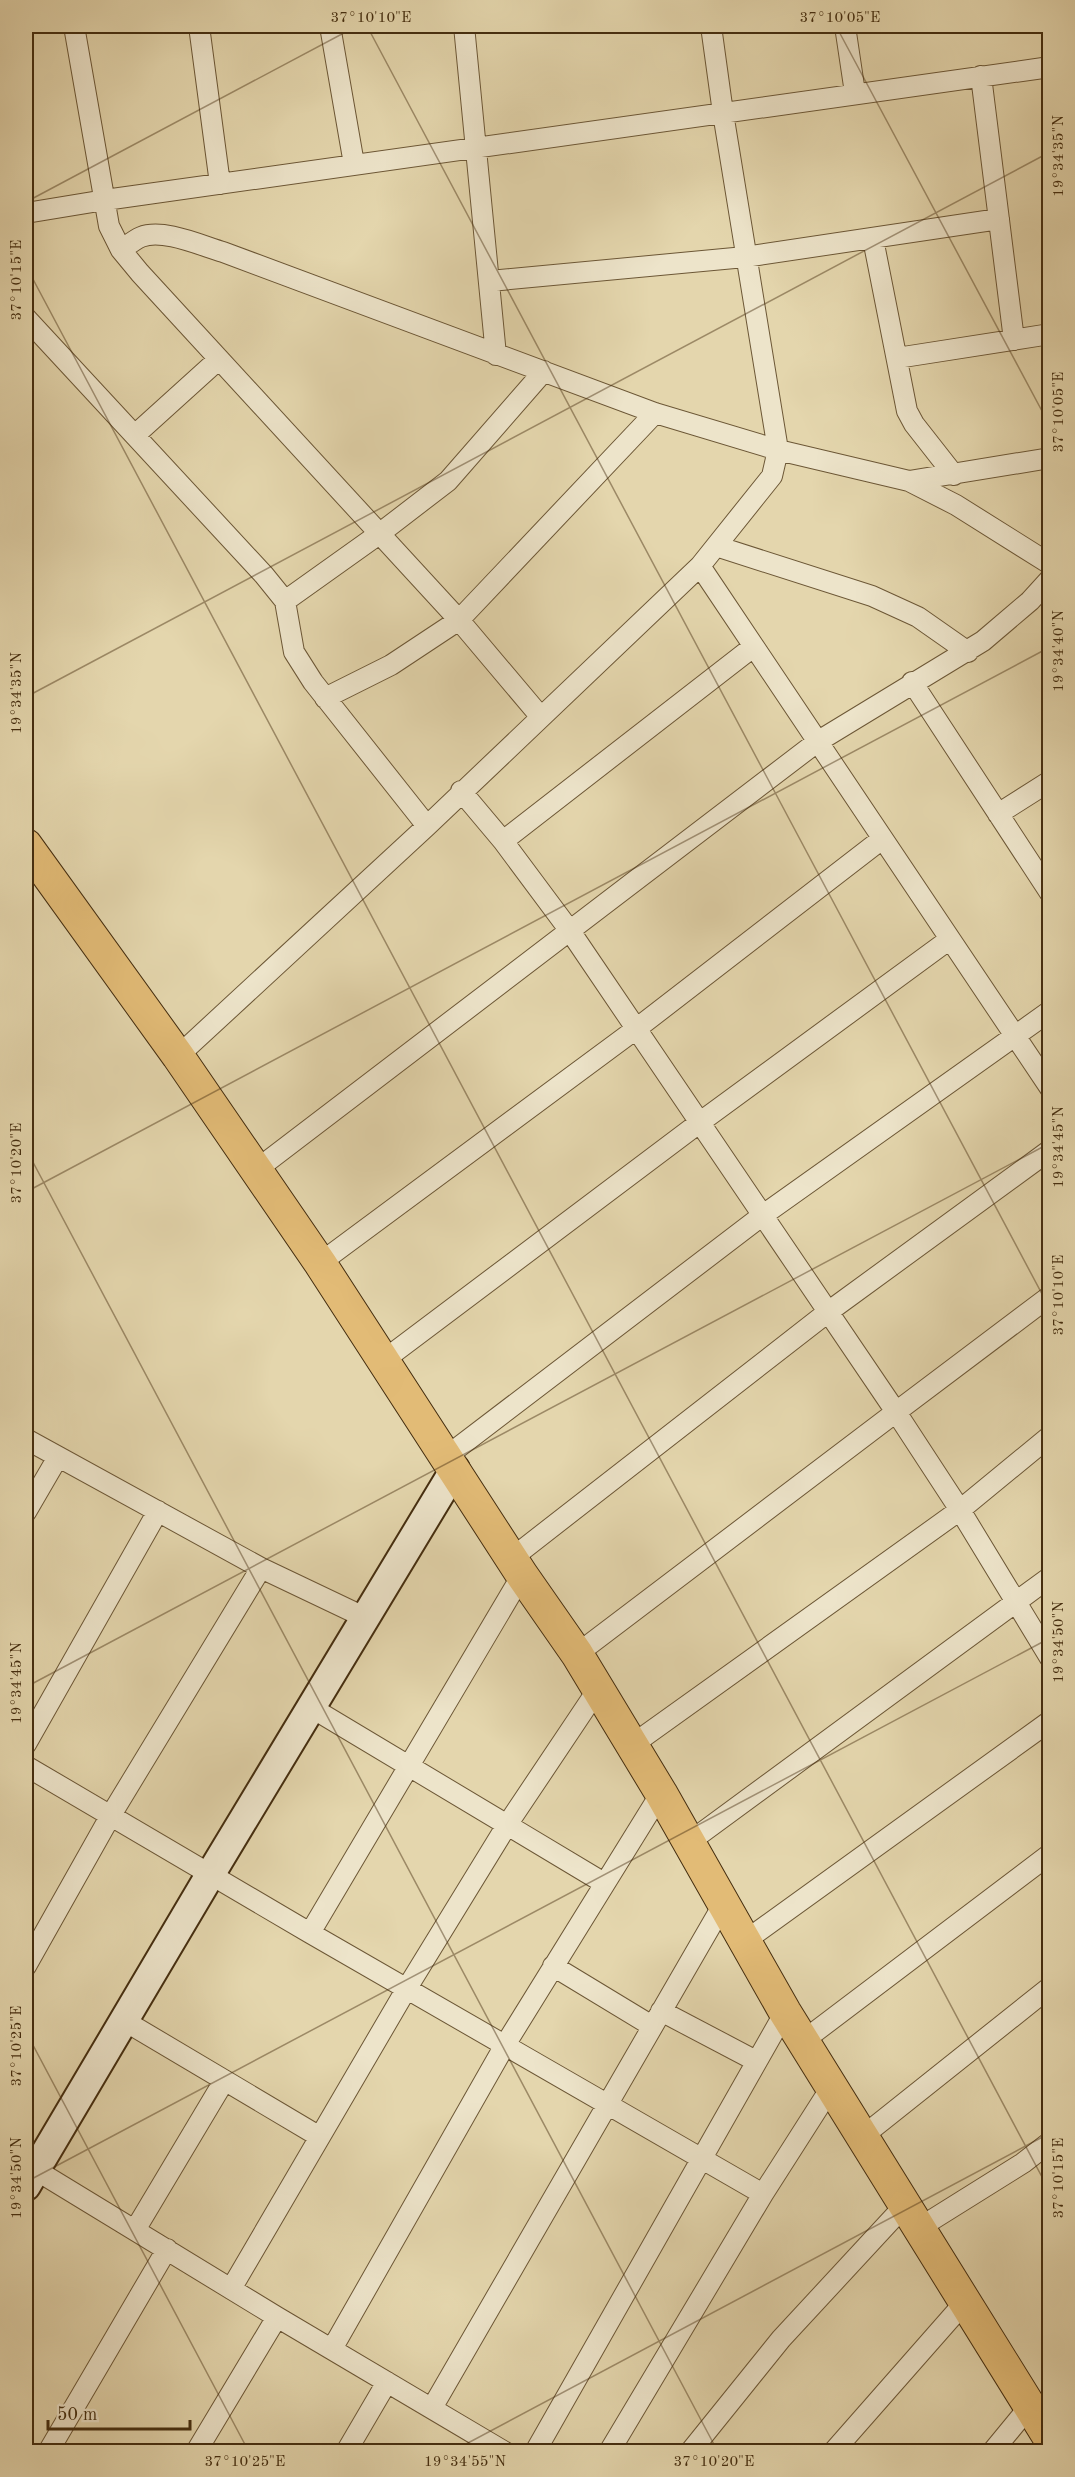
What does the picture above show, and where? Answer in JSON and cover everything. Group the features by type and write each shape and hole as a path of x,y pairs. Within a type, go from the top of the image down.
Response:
{"main road":[{"path":"26,845 178,1056 320,1263 517,1567 577,1654 661,1793 785,2012 1050,2439"}],"street":[{"path":"74,26 110,226 121,250 459,620 540,716"},
{"path":"199,26 219,184"},
{"path":"330,26 354,164"},
{"path":"464,26 496,355"},
{"path":"178,1056 427,826 461,791 700,566 772,476 778,450 711,26"},
{"path":"845,26 855,93"},
{"path":"26,213 354,164 476,149 855,93 1050,67"},
{"path":"981,76 1014,340"},
{"path":"490,281 746,256 999,219"},
{"path":"121,250 141,237 158,234 185,240 224,252 655,413 778,450 909,482 956,505 1050,564"},
{"path":"873,239 908,411 914,424 954,475"},
{"path":"26,318 264,575 285,601 294,652 326,698 427,826"},
{"path":"897,358 1050,334"},
{"path":"135,435 219,359"},
{"path":"285,601 448,481 544,371"},
{"path":"326,698 391,664 459,620 655,413"},
{"path":"909,482 1050,458"},
{"path":"716,546 872,596 918,617 968,652"},
{"path":"700,566 1050,1088"},
{"path":"256,1170 817,742 912,682 968,652 1002,627 1050,579"},
{"path":"503,841 753,647"},
{"path":"912,682 1050,893"},
{"path":"998,814 1050,781"},
{"path":"461,791 503,841 570,931 763,1215 960,1510 1050,1658"},
{"path":"320,1263 636,1029 882,839"},
{"path":"384,1360 699,1123 950,939"},
{"path":"495,2449 432,2408 135,2230 29,2173 366,1618 451,1462 763,1215 1050,1011"},
{"path":"310,1933 409,1767 517,1567 828,1312 1050,1150"},
{"path":"577,1654 1050,1296"},
{"path":"632,1745 960,1510 1050,1436"},
{"path":"26,1439 261,1568 366,1618"},
{"path":"26,1512 58,1456"},
{"path":"26,1744 158,1512"},
{"path":"26,1966 111,1815 261,1568"},
{"path":"688,1843 1050,1576"},
{"path":"231,2289 407,1988 507,1825 598,1689"},
{"path":"312,1708 604,1883"},
{"path":"745,1941 1050,1721"},
{"path":"26,1766 210,1875 763,2194"},
{"path":"332,2349 505,2045 661,1793"},
{"path":"803,2041 1050,1854"},
{"path":"432,2408 724,1903"},
{"path":"553,1966 656,2019 756,2061"},
{"path":"863,2136 1050,1987"},
{"path":"535,2451 785,2012"},
{"path":"123,2020 320,2137"},
{"path":"135,2230 224,2081"},
{"path":"609,2451 763,2194 832,2086"},
{"path":"690,2451 781,2338 912,2216 1023,2163 1050,2142"},
{"path":"48,2451 167,2249"},
{"path":"833,2451 964,2303"},
{"path":"196,2451 277,2317"},
{"path":"346,2451 387,2382"},
{"path":"992,2451 1029,2408"}]}
